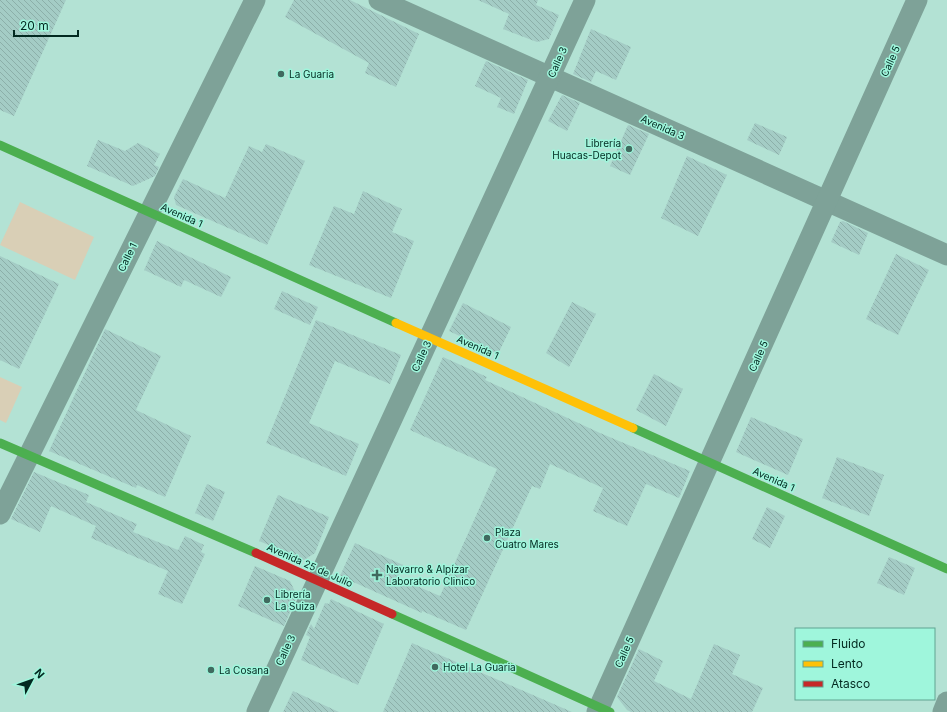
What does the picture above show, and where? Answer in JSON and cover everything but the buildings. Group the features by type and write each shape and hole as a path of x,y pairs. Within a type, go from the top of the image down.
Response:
{"street":[{"name":"Calle 1","path":"0,514 255,0"},
{"name":"Avenida 3","path":"379,0 947,255"},
{"name":"Calle 3","path":"257,712 585,0"},
{"name":"Calle 5","path":"602,710 710,463 917,0"},
{"name":"Avenida 1","path":"0,145 947,569"},
{"name":"Avenida 25 de Julio","path":"0,443 318,580 602,710"},
{"path":"943,712 947,702"}],"shaded area":[{"path":"20,202 94,237 75,280 0,245"},
{"path":"0,377 22,387 6,423 0,420"}],"traffic: fast":[{"path":"0,145 396,323"},
{"path":"633,428 947,569"},
{"path":"0,443 256,553"},
{"path":"392,614 610,712"}],"traffic: slow":[{"path":"396,323 633,428"}],"traffic: jam":[{"path":"256,553 392,614"}],"place":[{"name":"La Guaria","path":"281,74"},
{"name":"Librería Huacas-Depot","path":"629,149"},
{"name":"Plaza Cuatro Mares","path":"487,538"},
{"name":"Navarro & Alpízar Laboratorio Clinico","path":"377,575"},
{"name":"Librería La Suiza","path":"267,600"},
{"name":"Hotel La Guaria","path":"435,667"},
{"name":"La Cosana","path":"211,670"}]}
